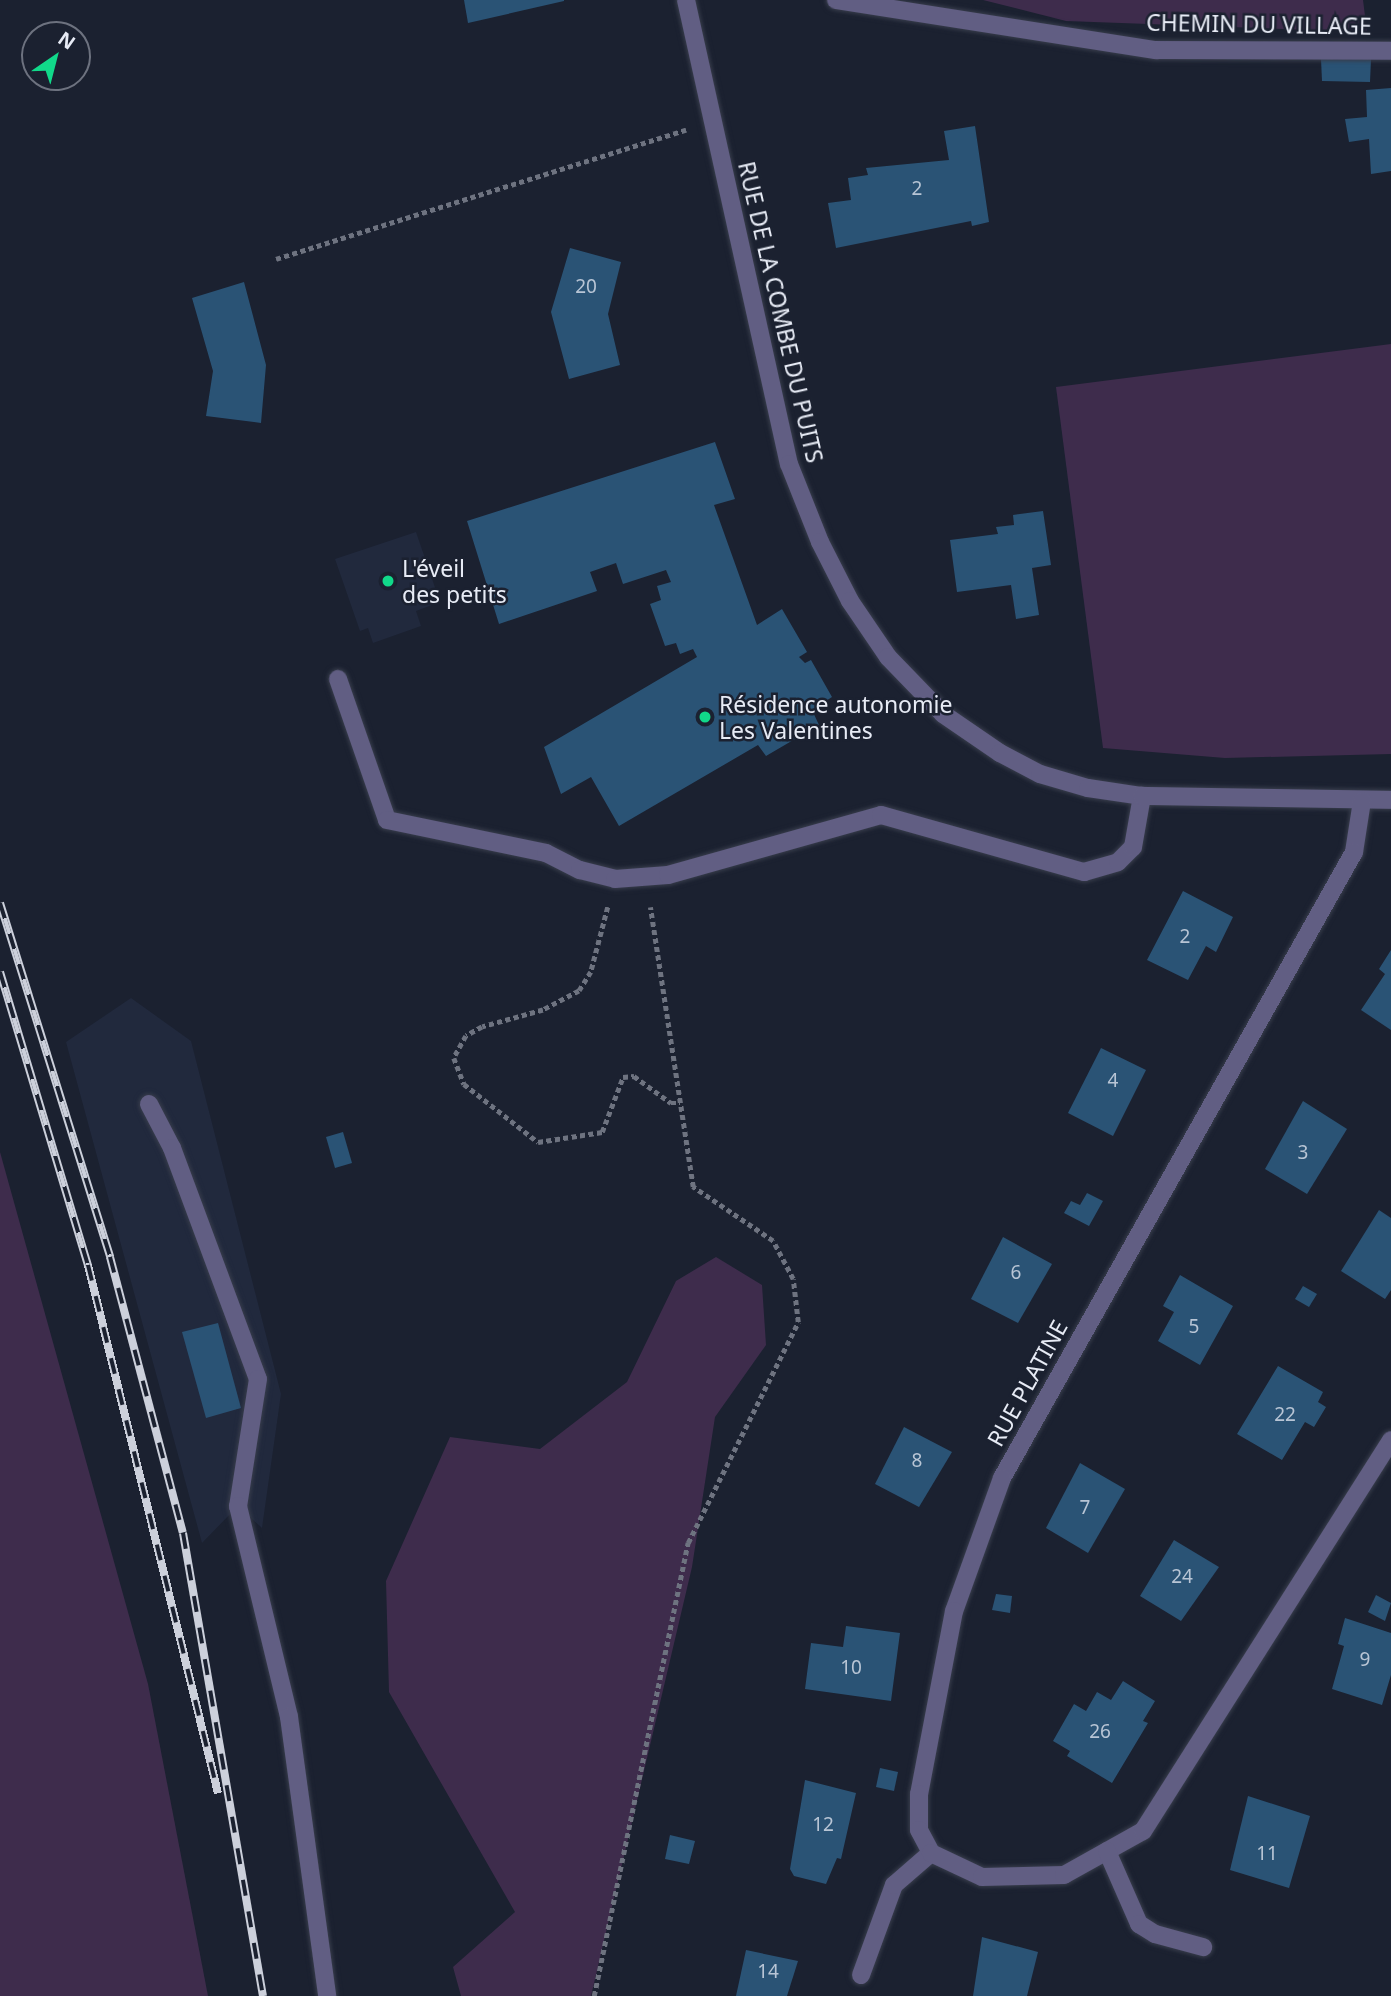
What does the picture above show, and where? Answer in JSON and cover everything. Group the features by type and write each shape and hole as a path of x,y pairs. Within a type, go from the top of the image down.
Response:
{"street":[{"name":"RUE DE LA COMBE DU PUITS","path":"686,0 789,464 820,542 850,601 888,657 943,714 1000,753 1040,774 1142,796 1362,802 1391,800"},
{"name":"CHEMIN DU VILLAGE","path":"836,0 1156,50 1391,51"},
{"path":"338,679 387,820 546,853 580,870 615,879 668,875 881,816 1084,872 1118,862 1133,847 1142,796"},
{"name":"RUE PLATINE","path":"931,1853 919,1830 919,1794 954,1611 1002,1478 1354,852 1362,802"},
{"path":"149,1104 172,1148 258,1379 238,1506 289,1717 327,1996"},
{"path":"861,1975 894,1885 931,1853 982,1877 1065,1875 1143,1831 1391,1440"},
{"path":"1107,1851 1139,1924 1155,1934 1203,1947"}],"path":[{"path":"276,259 712,121"},
{"path":"594,1996 688,1543 798,1322 793,1279 773,1241 693,1187 645,877"},
{"path":"615,879 592,972 579,991 543,1010 482,1027 466,1036 454,1058 464,1084 495,1113 538,1142 602,1132 623,1077 634,1076 671,1103 680,1103"}],"shaded area":[{"path":"983,0 1363,0 1367,32 1066,21"},
{"path":"1391,344 1391,754 1225,758 1103,748 1056,387"},
{"name":"L'éveil des petits","path":"416,532 440,602 416,611 421,626 373,643 368,628 360,631 335,559"},
{"path":"131,998 191,1041 281,1394 262,1528 238,1506 202,1543 66,1042"},
{"path":"0,1152 148,1684 208,1996 0,1996"},
{"path":"716,1257 762,1285 766,1345 715,1417 692,1567 591,1996 461,1996 453,1967 515,1912 389,1692 386,1581 450,1437 540,1449 627,1382 676,1281"}],"building":[{"path":"464,0 564,0 564,1 468,23"},
{"path":"1321,59 1371,59 1370,82 1322,81"},
{"path":"1391,88 1391,171 1371,174 1369,139 1349,142 1345,119 1367,117 1366,90"},
{"path":"975,126 989,222 972,226 971,221 836,248 828,203 851,200 848,178 868,175 866,168 949,160 944,131"},
{"path":"570,248 621,262 608,314 620,365 569,379 551,312"},
{"path":"244,282 266,365 261,423 206,416 213,371 192,298"},
{"path":"715,442 735,499 714,505 757,625 782,609 807,652 799,657 805,663 811,660 832,697 812,710 819,725 766,756 758,745 619,826 591,777 561,794 544,747 697,657 693,649 680,654 676,643 665,646 650,604 661,600 657,586 671,582 666,570 623,584 616,563 590,572 597,591 499,624 467,521"},
{"path":"1043,511 1051,565 1032,568 1039,615 1016,619 1011,585 957,592 950,540 998,534 996,527 1014,525 1013,515"},
{"path":"1183,891 1233,917 1216,952 1206,946 1188,980 1147,960"},
{"path":"1391,950 1391,1030 1361,1010 1385,974 1379,969"},
{"path":"1101,1048 1146,1070 1113,1136 1068,1113"},
{"path":"1303,1101 1347,1129 1307,1194 1265,1169"},
{"path":"343,1132 352,1163 335,1168 326,1137"},
{"path":"1087,1193 1103,1201 1089,1226 1064,1213 1071,1201 1080,1205"},
{"path":"1379,1210 1391,1218 1391,1290 1385,1299 1341,1271"},
{"path":"1003,1237 1052,1264 1018,1323 971,1299"},
{"path":"1180,1275 1233,1306 1200,1365 1158,1341 1174,1312 1163,1306"},
{"path":"1303,1286 1317,1294 1309,1307 1295,1299"},
{"path":"218,1323 241,1408 206,1418 182,1332"},
{"path":"1278,1366 1323,1392 1318,1402 1326,1407 1314,1427 1305,1422 1282,1460 1237,1434"},
{"path":"904,1427 952,1452 919,1507 875,1484"},
{"path":"1080,1463 1125,1489 1088,1553 1046,1528"},
{"path":"1174,1540 1219,1567 1181,1621 1140,1596"},
{"path":"996,1594 1012,1596 1010,1613 992,1610"},
{"path":"1376,1595 1391,1603 1385,1621 1368,1612"},
{"path":"1345,1618 1391,1633 1391,1675 1382,1705 1332,1689 1344,1646 1338,1644"},
{"path":"846,1626 900,1633 891,1701 805,1689 811,1643 843,1647"},
{"path":"1123,1681 1155,1701 1143,1721 1148,1723 1112,1783 1067,1756 1070,1751 1053,1741 1074,1704 1086,1711 1097,1692 1111,1700"},
{"path":"880,1768 898,1772 894,1791 876,1787"},
{"path":"805,1780 856,1793 841,1859 837,1858 826,1884 794,1876 790,1869"},
{"path":"1248,1796 1310,1816 1289,1888 1230,1870"},
{"path":"670,1835 695,1841 689,1864 665,1859"},
{"path":"982,1937 1038,1952 1027,1996 973,1996"},
{"path":"746,1950 798,1961 787,1996 736,1996"}],"railway":[{"path":"0,903 110,1257 183,1533 263,1996"},
{"path":"0,972 88,1265 218,1793"}],"place":[{"name":"L'éveil des petits","path":"388,581"},
{"name":"Résidence autonomie Les Valentines","path":"705,717"}]}
